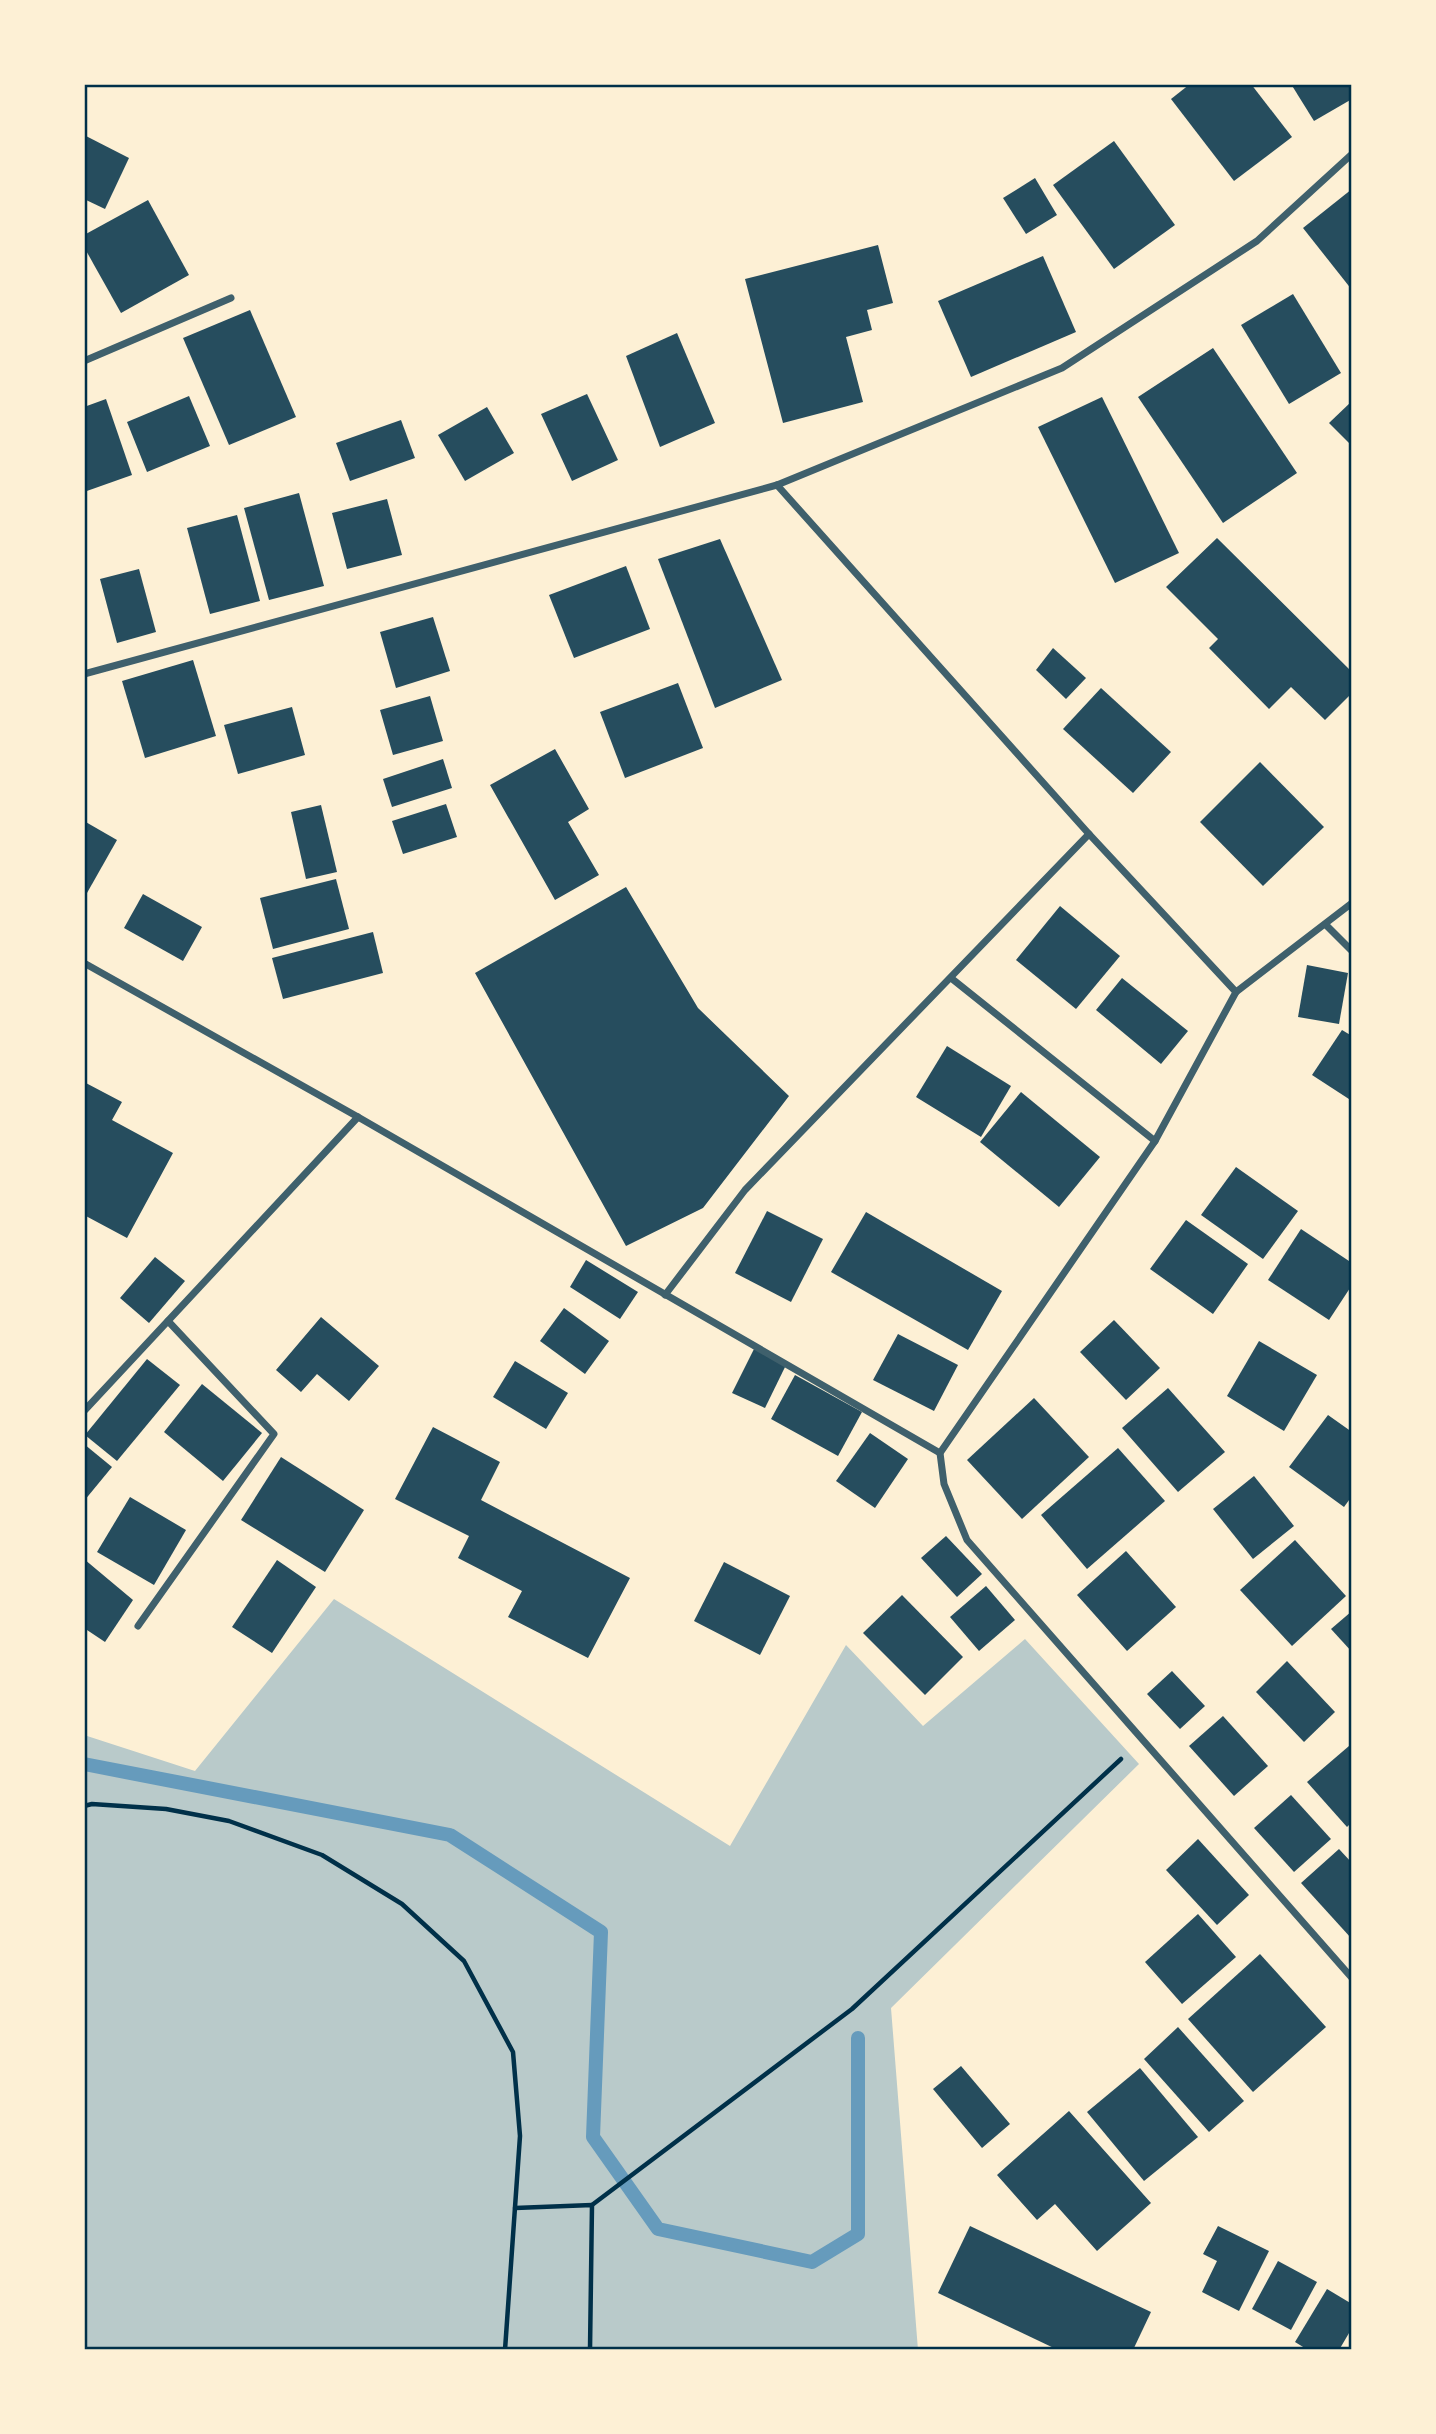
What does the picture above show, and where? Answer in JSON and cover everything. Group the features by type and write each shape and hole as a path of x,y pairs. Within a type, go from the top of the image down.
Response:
{"street":[{"path":"84,674 778,485 1062,368 1257,241 1352,154"},
{"path":"84,361 231,298"},
{"path":"778,485 1089,834 1236,992"},
{"path":"665,1295 745,1190 1089,834"},
{"path":"1352,903 1236,992 1155,1141 940,1453 944,1484 967,1540 1352,1978"},
{"path":"1326,925 1352,951"},
{"path":"84,963 359,1116 940,1453"},
{"path":"951,978 1155,1141"},
{"path":"84,1411 359,1116"},
{"path":"138,1626 274,1434 168,1321"}],"path":[{"path":"515,2208 592,2205 852,2010 1141,1740"},
{"path":"84,1806 92,1804 166,1809 217,1819 321,1855 402,1904 464,1961 513,2052 520,2136 505,2350"},
{"path":"590,2350 592,2205"}],"shaded area":[{"path":"334,1599 730,1846 846,1645 923,1726 1025,1639 1139,1764 891,2008 918,2350 84,2350 84,1735 195,1771"}],"building":[{"path":"1190,84 1251,84 1292,137 1234,181 1171,99"},
{"path":"1291,84 1352,84 1352,99 1314,121"},
{"path":"84,135 129,158 105,209 84,199"},
{"path":"1114,141 1175,225 1114,269 1053,185"},
{"path":"1035,178 1057,215 1026,234 1003,198"},
{"path":"1352,189 1352,290 1303,228"},
{"path":"148,200 189,275 121,313 84,247 84,235"},
{"path":"878,245 893,303 867,310 872,330 846,337 863,402 783,423 745,279"},
{"path":"1043,256 1076,332 971,377 938,301"},
{"path":"1293,294 1341,373 1289,404 1241,325"},
{"path":"250,310 296,417 229,445 183,338"},
{"path":"677,333 715,423 660,447 626,356"},
{"path":"1213,348 1297,473 1223,523 1138,397"},
{"path":"587,394 618,460 572,481 541,414"},
{"path":"189,396 210,446 147,472 127,422"},
{"path":"1102,397 1179,553 1115,583 1038,427"},
{"path":"106,399 132,475 84,492 84,407"},
{"path":"1352,401 1352,446 1329,423"},
{"path":"487,407 514,453 465,481 438,435"},
{"path":"401,420 415,458 350,481 336,443"},
{"path":"299,493 324,586 269,600 244,508"},
{"path":"387,499 402,555 347,569 332,513"},
{"path":"237,515 260,601 210,614 187,528"},
{"path":"1217,538 1352,672 1352,693 1325,720 1291,687 1269,709 1209,648 1218,639 1166,587"},
{"path":"720,539 782,680 715,708 658,559"},
{"path":"626,566 650,629 574,658 549,595"},
{"path":"139,569 156,632 117,643 100,579"},
{"path":"433,617 450,671 396,688 380,632"},
{"path":"1053,648 1086,678 1066,699 1036,670"},
{"path":"193,660 216,736 145,758 122,681"},
{"path":"678,683 703,748 625,778 600,712"},
{"path":"1101,688 1171,752 1133,793 1063,729"},
{"path":"430,696 443,741 393,755 380,710"},
{"path":"292,707 305,755 238,774 224,725"},
{"path":"555,749 589,809 568,822 599,875 555,900 490,785"},
{"path":"443,759 452,788 392,807 383,779"},
{"path":"1260,762 1324,827 1263,886 1200,822"},
{"path":"446,804 457,837 403,854 392,821"},
{"path":"321,805 337,872 306,879 291,812"},
{"path":"84,821 117,840 87,893 84,891"},
{"path":"336,879 349,929 273,949 260,898"},
{"path":"626,887 698,1008 789,1096 703,1208 626,1246 475,973"},
{"path":"143,894 202,927 183,961 124,928"},
{"path":"1060,906 1120,956 1076,1009 1016,960"},
{"path":"373,932 383,973 283,999 272,958"},
{"path":"1307,965 1348,973 1339,1024 1298,1017"},
{"path":"1122,978 1188,1031 1161,1064 1096,1010"},
{"path":"1342,1030 1352,1036 1352,1101 1312,1075"},
{"path":"947,1046 1011,1086 981,1137 916,1097"},
{"path":"84,1082 122,1102 112,1120 173,1153 127,1238 84,1215"},
{"path":"1021,1092 1100,1157 1059,1207 980,1142"},
{"path":"1236,1167 1298,1211 1263,1259 1201,1215"},
{"path":"767,1211 823,1239 791,1302 735,1273"},
{"path":"866,1212 1002,1291 968,1350 831,1272"},
{"path":"1186,1220 1248,1264 1213,1314 1150,1269"},
{"path":"1301,1229 1352,1263 1352,1285 1329,1320 1268,1280"},
{"path":"155,1257 185,1281 149,1323 120,1298"},
{"path":"586,1260 638,1292 620,1319 570,1287"},
{"path":"564,1308 609,1341 585,1374 540,1341"},
{"path":"321,1317 379,1366 349,1401 317,1374 301,1392 276,1370"},
{"path":"1114,1320 1160,1368 1126,1400 1080,1352"},
{"path":"898,1334 958,1365 934,1411 873,1380"},
{"path":"1259,1341 1317,1375 1284,1431 1227,1396"},
{"path":"754,1349 786,1365 765,1408 732,1393"},
{"path":"147,1359 180,1385 117,1461 85,1435"},
{"path":"515,1361 568,1393 546,1429 493,1397"},
{"path":"795,1375 862,1412 838,1456 771,1419"},
{"path":"202,1384 262,1433 223,1481 164,1432"},
{"path":"1168,1388 1225,1452 1178,1492 1122,1428"},
{"path":"1034,1398 1089,1457 1022,1519 967,1460"},
{"path":"1328,1415 1352,1432 1352,1496 1344,1507 1289,1467"},
{"path":"433,1427 500,1462 481,1500 630,1578 588,1658 508,1617 522,1591 458,1558 469,1536 395,1499"},
{"path":"870,1433 908,1459 875,1508 836,1481"},
{"path":"84,1444 112,1467 84,1501"},
{"path":"1118,1448 1165,1501 1087,1569 1041,1515"},
{"path":"281,1457 364,1510 325,1572 241,1520"},
{"path":"1254,1476 1294,1526 1253,1559 1213,1509"},
{"path":"130,1497 186,1530 154,1585 97,1552"},
{"path":"946,1536 982,1574 957,1597 921,1558"},
{"path":"1295,1540 1346,1596 1292,1646 1240,1590"},
{"path":"1126,1551 1176,1607 1127,1651 1077,1595"},
{"path":"84,1559 133,1600 105,1642 84,1628"},
{"path":"277,1560 316,1587 272,1653 232,1627"},
{"path":"724,1562 790,1596 760,1655 694,1621"},
{"path":"986,1586 1015,1620 979,1651 950,1617"},
{"path":"902,1595 963,1657 925,1695 863,1633"},
{"path":"1352,1611 1352,1652 1331,1629"},
{"path":"1287,1661 1335,1712 1304,1742 1256,1692"},
{"path":"1172,1671 1205,1706 1180,1729 1147,1694"},
{"path":"1223,1716 1268,1766 1234,1796 1189,1746"},
{"path":"1349,1746 1352,1749 1352,1822 1347,1827 1307,1782"},
{"path":"1291,1795 1331,1839 1294,1872 1254,1828"},
{"path":"1198,1839 1249,1895 1217,1925 1166,1870"},
{"path":"1339,1849 1352,1863 1351,1938 1301,1883"},
{"path":"1198,1914 1236,1957 1182,2004 1145,1962"},
{"path":"1260,1954 1326,2027 1253,2092 1188,2019"},
{"path":"1178,2027 1244,2101 1209,2132 1144,2059"},
{"path":"961,2066 1010,2124 982,2148 933,2089"},
{"path":"1140,2068 1198,2137 1144,2181 1087,2112"},
{"path":"1069,2111 1151,2203 1097,2251 1055,2204 1037,2220 997,2175"},
{"path":"970,2226 1151,2312 1133,2350 1058,2350 938,2293"},
{"path":"1218,2226 1269,2251 1239,2311 1202,2292 1217,2261 1203,2254"},
{"path":"1278,2261 1317,2282 1291,2330 1252,2309"},
{"path":"1327,2289 1352,2304 1352,2328 1339,2350 1308,2350 1295,2342"}],"waterway":[{"path":"84,1764 450,1835 601,1932 593,2137 658,2229 812,2262 858,2234 858,2038"}]}
